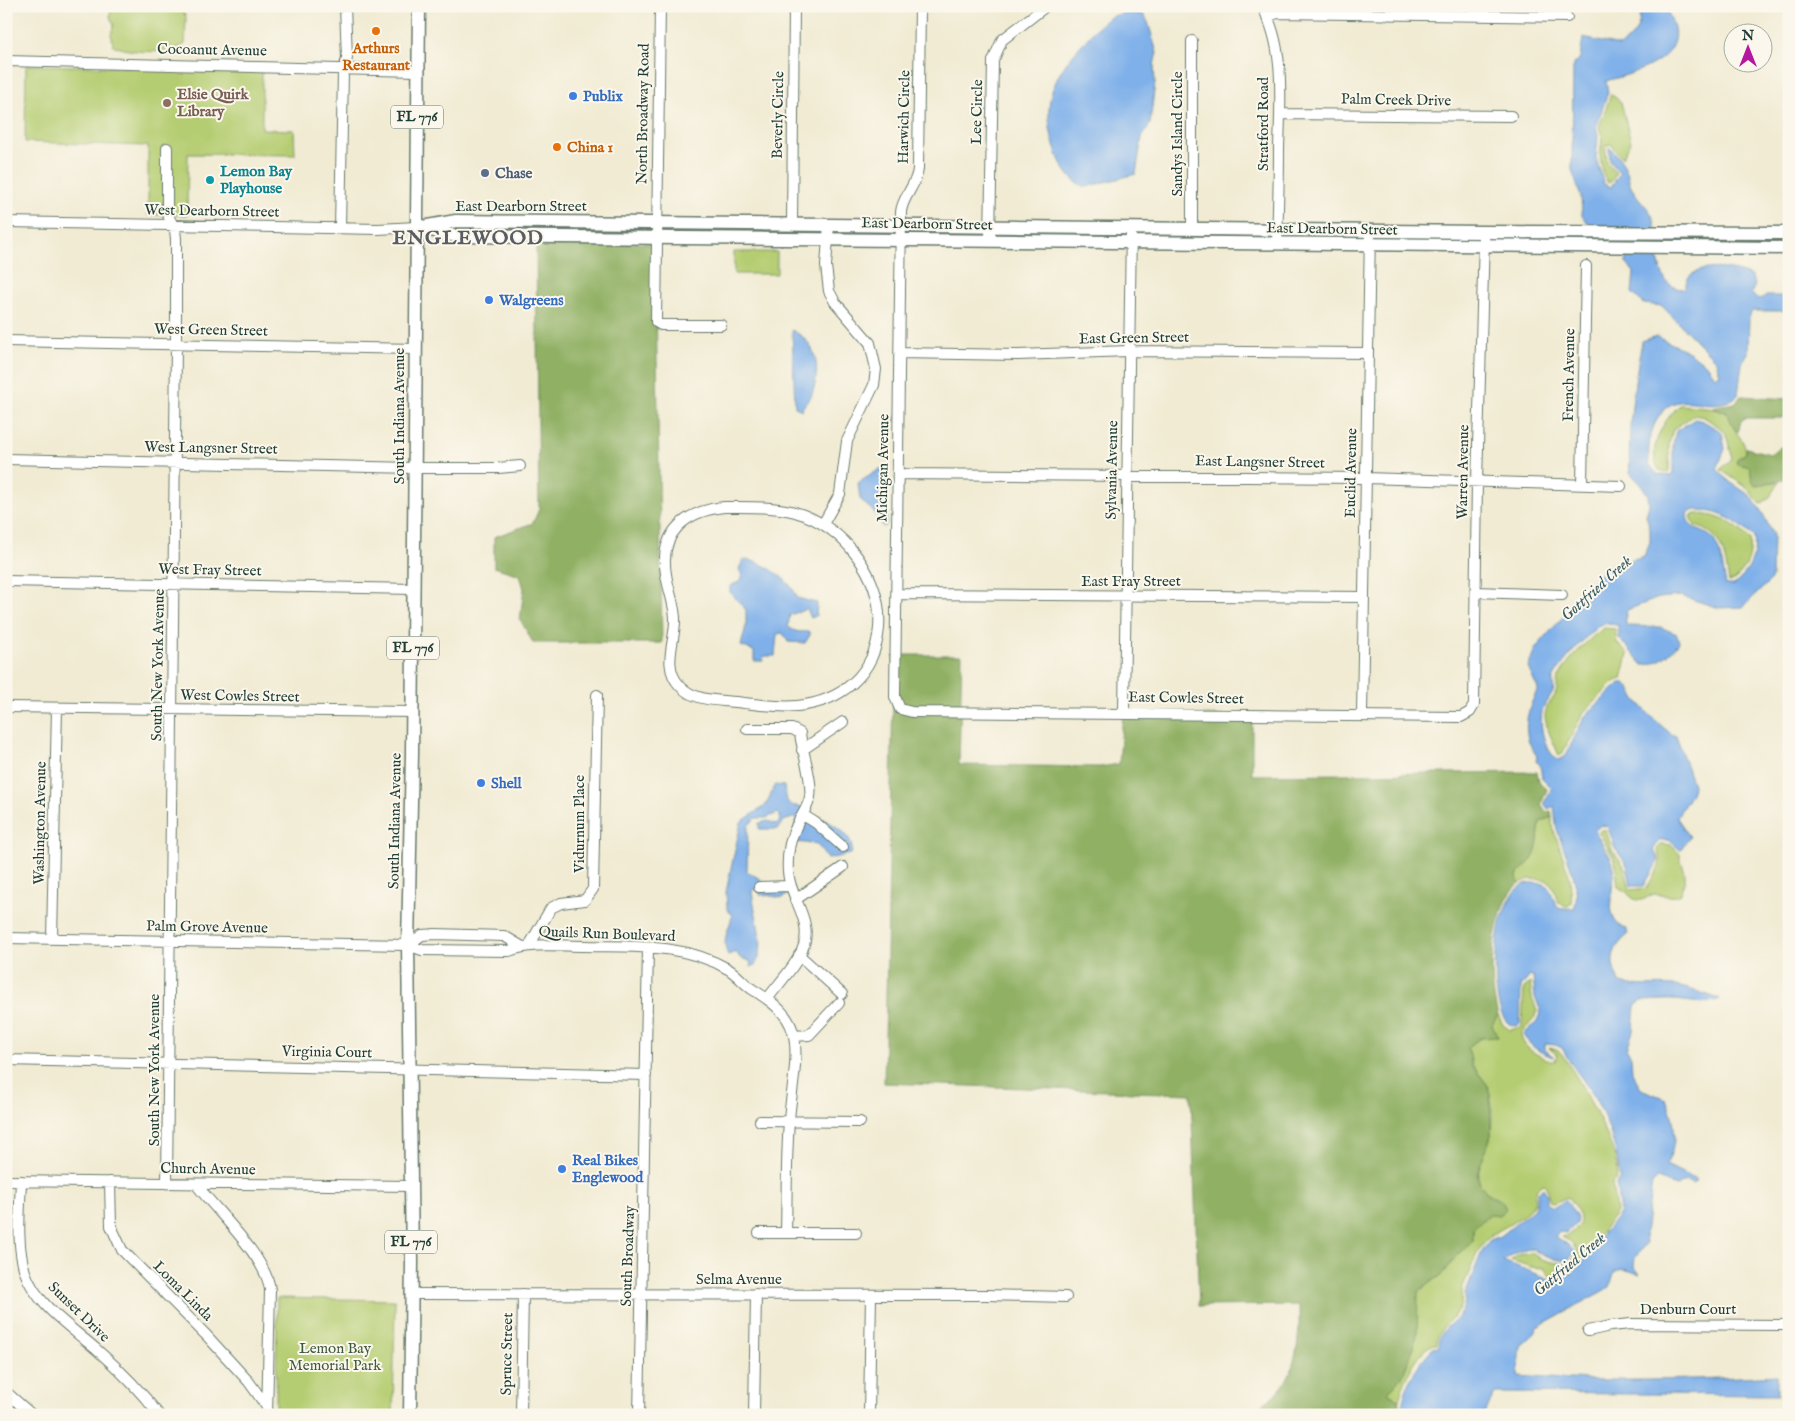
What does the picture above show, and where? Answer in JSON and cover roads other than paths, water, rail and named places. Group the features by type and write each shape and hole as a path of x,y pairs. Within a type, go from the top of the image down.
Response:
{"main road":[{"name":"FL 776","path":"417,227 419,6"},
{"name":"East Dearborn Street","path":"417,227 456,220 1484,232 1789,233"},
{"name":"East Dearborn Street","path":"417,227 456,236 1580,248 1789,248"},
{"name":"South Indiana Avenue","path":"410,1415 412,1294 408,945 414,590 417,227"}],"street":[{"path":"340,228 343,73 347,58 345,6"},
{"name":"North Broadway Road","path":"660,6 656,322 661,325 721,325"},
{"name":"Beverly Circle","path":"792,224 794,6"},
{"name":"Harwich Circle","path":"901,225 903,204 918,174 920,6"},
{"name":"Lee Circle","path":"990,241 993,61 1002,40 1046,6"},
{"name":"Stratford Road","path":"1262,6 1277,52 1280,114 1277,244"},
{"path":"1267,17 1277,13 1566,17"},
{"name":"Sandys Island Circle","path":"1192,40 1192,228"},
{"name":"Cocoanut Avenue","path":"6,61 418,70"},
{"name":"Palm Creek Drive","path":"1280,114 1511,116"},
{"name":"South New York Avenue","path":"166,148 167,213 176,239 168,1184"},
{"name":"West Dearborn Street","path":"6,222 340,228 417,227"},
{"path":"823,524 840,494 847,441 874,385 876,369 870,343 835,302 829,291 826,266 829,224"},
{"name":"Michigan Avenue","path":"900,709 895,697 901,225"},
{"name":"Sylvania Avenue","path":"1124,712 1131,228"},
{"name":"Euclid Avenue","path":"1362,716 1370,230"},
{"name":"Warren Avenue","path":"1470,712 1474,705 1477,481 1484,232"},
{"name":"French Avenue","path":"1582,484 1586,266"},
{"name":"West Green Street","path":"6,341 416,349"},
{"name":"East Green Street","path":"900,353 1035,355 1129,351 1368,353"},
{"name":"West Langsner Street","path":"6,458 415,468"},
{"path":"415,468 498,468 520,466"},
{"name":"East Langsner Street","path":"898,474 1366,478 1622,486"},
{"path":"730,507 789,511 823,524 842,539 861,561 876,598 879,621 877,640 871,661 864,673 848,688 836,695 817,702 796,706 703,698 686,692 676,681 670,664 675,620 665,562 671,537 680,523 699,511 730,507"},
{"name":"West Fray Street","path":"6,581 414,590"},
{"path":"1476,592 1562,595"},
{"name":"East Fray Street","path":"896,594 1364,597"},
{"name":"Vidurnum Place","path":"525,946 551,908 561,903 585,900 593,889 597,695"},
{"name":"West Cowles Street","path":"6,707 412,712"},
{"name":"Washington Avenue","path":"52,939 57,708"},
{"name":"East Cowles Street","path":"900,709 912,712 1124,712 1461,718 1470,712"},
{"path":"802,750 843,722"},
{"path":"747,729 792,729 800,733 811,787 808,803 790,845 788,870 790,886 805,924 804,943 799,955 768,998"},
{"path":"803,815 816,823 842,847"},
{"path":"795,900 843,868"},
{"path":"759,887 790,886"},
{"name":"Quails Run Boulevard","path":"408,945 422,935 435,934 504,936 525,946"},
{"name":"Palm Grove Avenue","path":"6,938 408,945"},
{"name":"Quails Run Boulevard","path":"408,945 422,950 509,951 525,946 675,950 720,965 768,998 788,1020 794,1036 794,1072 789,1121 786,1233"},
{"name":"South Broadway","path":"639,1415 648,948"},
{"path":"794,1036 809,1035 841,999 799,955"},
{"name":"Virginia Court","path":"6,1060 646,1075"},
{"path":"760,1121 860,1122"},
{"name":"Church Avenue","path":"6,1181 410,1186"},
{"name":"Sunset Drive","path":"21,1181 20,1246 25,1270 32,1286 45,1303 114,1365 159,1415"},
{"name":"Loma Linda","path":"110,1182 111,1226 122,1250 249,1382 267,1411"},
{"path":"196,1184 260,1261 268,1278 270,1290 267,1411"},
{"path":"759,1232 856,1233"},
{"name":"Selma Avenue","path":"412,1294 756,1294 1066,1298"},
{"name":"Spruce Street","path":"521,1415 523,1294"},
{"path":"754,1415 756,1294"},
{"path":"869,1415 871,1295"},
{"name":"Denburn Court","path":"1588,1331 1631,1324 1789,1325"},
{"path":"8,1397 32,1415"}],"water":[{"name":"Gottfried Creek","path":"1640,6 1664,6 1671,18 1675,36 1671,49 1656,62 1646,68 1606,81 1608,92 1596,127 1598,136 1596,158 1604,184 1611,187 1620,173 1610,161 1609,147 1622,162 1632,188 1652,215 1655,223 1661,271 1666,280 1674,287 1685,289 1687,280 1694,273 1707,269 1723,269 1738,271 1751,276 1755,285 1751,294 1759,299 1767,296 1789,296 1789,311 1752,311 1749,317 1748,353 1742,363 1738,395 1718,404 1676,402 1667,406 1656,421 1651,433 1649,464 1657,474 1671,476 1673,473 1673,444 1676,431 1695,419 1703,421 1722,432 1725,449 1717,469 1730,482 1751,496 1763,514 1773,535 1772,576 1771,580 1743,607 1719,608 1681,596 1659,598 1627,610 1625,620 1627,626 1660,627 1677,634 1679,642 1676,646 1663,658 1648,665 1643,665 1619,638 1618,625 1602,624 1583,640 1560,667 1553,680 1553,692 1543,708 1541,721 1543,736 1549,750 1558,760 1565,757 1585,716 1620,683 1625,683 1649,714 1676,736 1693,785 1691,793 1677,818 1690,837 1680,850 1669,840 1660,840 1653,850 1658,861 1644,886 1631,886 1627,865 1615,848 1608,827 1601,825 1595,830 1612,861 1611,900 1614,918 1619,925 1627,929 1628,935 1622,940 1615,951 1613,957 1614,969 1620,983 1675,986 1720,999 1700,1003 1672,1000 1642,1001 1635,1006 1633,1031 1627,1049 1631,1057 1632,1072 1641,1089 1666,1099 1669,1107 1674,1124 1674,1141 1666,1165 1697,1180 1693,1184 1685,1182 1677,1186 1657,1179 1652,1183 1645,1234 1646,1243 1635,1258 1634,1266 1640,1274 1623,1269 1615,1271 1610,1287 1537,1327 1531,1337 1521,1346 1518,1376 1582,1380 1648,1380 1777,1375 1777,1395 1495,1393 1484,1415 1403,1415 1401,1412 1408,1385 1416,1369 1427,1355 1433,1348 1439,1346 1441,1334 1463,1309 1465,1294 1483,1249 1490,1240 1501,1236 1534,1209 1538,1193 1543,1188 1547,1195 1547,1204 1553,1208 1566,1200 1577,1218 1576,1224 1566,1233 1559,1232 1555,1238 1567,1244 1574,1251 1568,1260 1556,1259 1537,1253 1534,1249 1517,1252 1503,1261 1555,1281 1570,1274 1580,1265 1620,1212 1616,1183 1620,1179 1617,1155 1610,1131 1600,1108 1562,1048 1556,1045 1545,1044 1545,1050 1554,1057 1540,1051 1529,1043 1523,1035 1537,1022 1541,1010 1535,998 1533,976 1528,975 1527,980 1521,986 1520,1024 1516,1026 1507,1022 1501,1012 1497,997 1496,962 1501,920 1515,891 1523,885 1528,883 1545,884 1560,909 1574,908 1576,889 1574,878 1556,825 1554,806 1548,809 1544,803 1552,788 1542,778 1540,765 1536,760 1537,756 1528,739 1528,715 1538,689 1528,667 1535,649 1599,575 1610,566 1644,556 1650,542 1650,529 1646,515 1649,505 1648,495 1630,473 1629,456 1632,407 1642,341 1656,336 1689,352 1708,366 1715,376 1720,374 1716,361 1662,306 1644,304 1632,293 1634,272 1626,263 1624,244 1614,227 1591,226 1582,216 1581,197 1572,170 1573,64 1580,58 1583,38 1620,46 1634,34 1639,25","holes":["1695,510 1720,514 1741,526 1754,537 1755,544 1751,564 1734,585 1726,585 1721,557 1715,542 1707,534 1690,524 1688,520 1687,513"]},
{"path":"1129,12 1143,14 1148,22 1157,53 1154,65 1155,83 1150,124 1142,137 1136,174 1086,187 1076,182 1064,169 1057,154 1049,121 1051,94 1056,81 1072,56 1096,29 1111,17"},
{"path":"792,330 801,335 807,342 815,357 815,385 810,398 802,410 795,407"},
{"path":"880,469 885,470 887,522 885,527 882,526 882,520 860,499 858,483"},
{"path":"743,560 758,563 774,572 789,585 797,598 817,603 816,616 811,618 807,609 790,615 788,626 791,629 799,632 810,632 805,643 788,642 783,633 777,634 775,656 764,656 763,661 754,661 754,651 741,646 746,626 746,610 730,592 730,586 741,581 742,576 739,569"},
{"path":"775,785 784,786 786,799 790,805 809,808 813,816 840,829 850,841 852,847 851,854 827,859 817,844 793,842 796,817 783,821 779,829 759,829 759,823 768,821 776,824 779,823 780,815 778,813 766,818 755,818 748,826 747,872 761,879 761,886 787,885 790,893 782,898 760,894 756,888 753,889 752,893 761,942 760,955 755,965 751,967 750,961 740,958 736,952 728,955 726,950 725,940 732,916 727,908 726,892 741,822 766,805"}],"place":[{"name":"Arthurs Restaurant","path":"376,31"},
{"name":"Publix","path":"573,96"},
{"name":"Elsie Quirk Library","path":"167,103"},
{"name":"China 1","path":"557,147"},
{"name":"Chase","path":"485,173"},
{"name":"Lemon Bay Playhouse","path":"210,180"},
{"name":"Walgreens","path":"489,300"},
{"name":"Shell","path":"481,783"},
{"name":"Real Bikes Englewood","path":"562,1169"}],"district":[{"name":"ENGLEWOOD","path":"468,238"}],"park label":[{"name":"Lemon Bay Memorial Park","path":"335,1356"}]}
